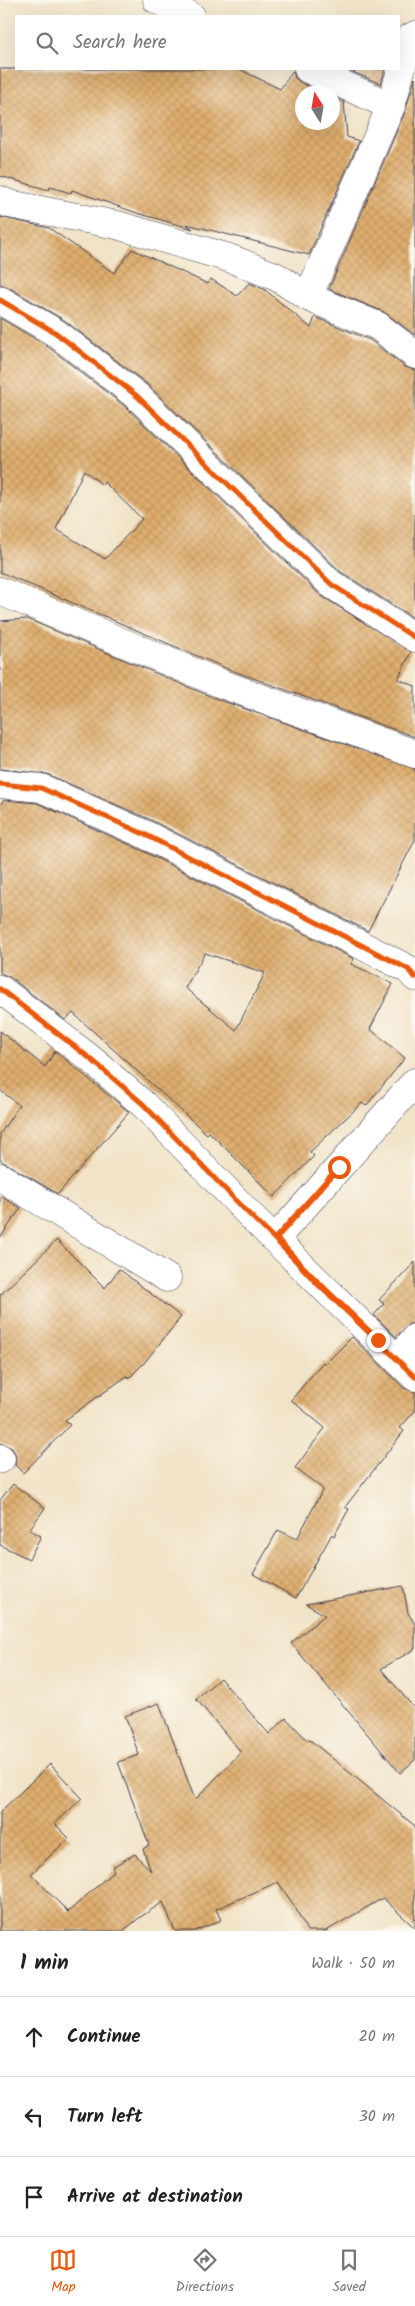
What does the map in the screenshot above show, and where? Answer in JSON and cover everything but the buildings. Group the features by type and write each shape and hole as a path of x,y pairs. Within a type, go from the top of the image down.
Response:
{"street":[{"path":"157,0 189,15"},
{"path":"308,297 391,106 413,38"},
{"path":"310,70 391,106"},
{"path":"0,200 9,204 117,225 229,258 277,277 308,297 378,326 415,355"},
{"path":"0,300 56,334 137,396 331,584 415,638"},
{"path":"0,591 222,684 415,754"},
{"path":"0,784 41,788 144,834 408,969 415,977"},
{"path":"0,989 92,1060 143,1104 249,1214 276,1238 316,1282 407,1369 415,1338"},
{"path":"276,1238 415,1082"},
{"path":"0,1177 167,1278"}],"cycle path":[{"path":"0,300 56,333 137,396 331,584 415,638"},
{"path":"0,784 41,788 144,834 408,969 415,977"},
{"path":"0,989 92,1060 143,1104 249,1214 415,1377"}],"route":[{"path":"339,1167 276,1238 316,1282 378,1340"}]}
